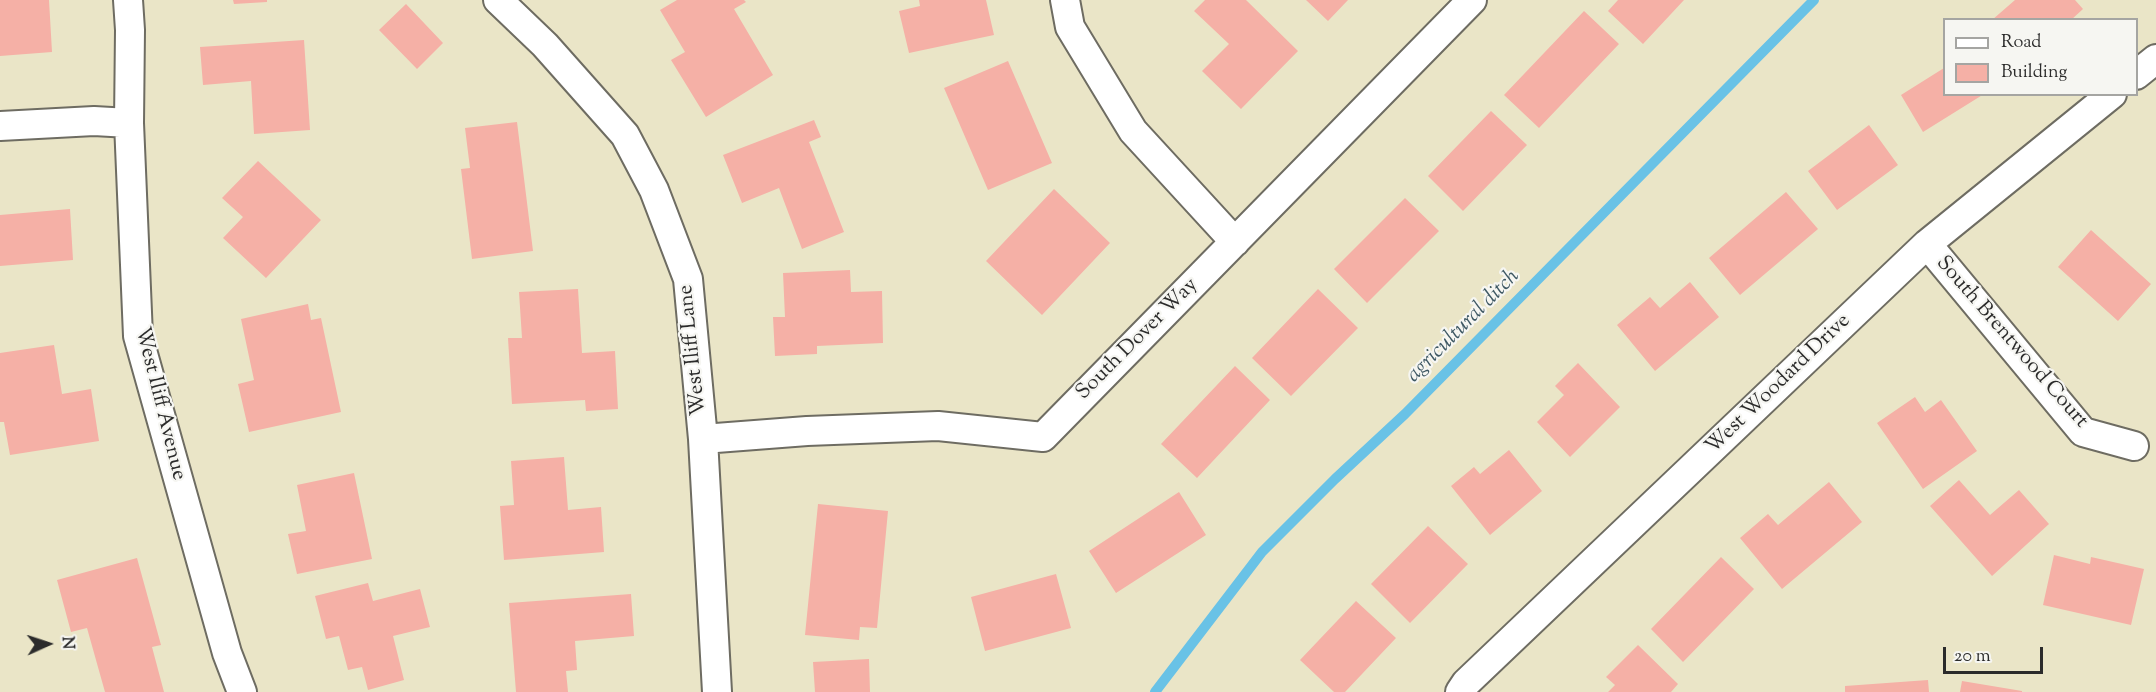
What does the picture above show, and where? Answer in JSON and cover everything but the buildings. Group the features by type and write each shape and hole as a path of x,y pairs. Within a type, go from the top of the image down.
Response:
{"street":[{"name":"West Iliff Avenue","path":"128,0 129,123 138,336 227,653 242,692"},
{"name":"West Iliff Lane","path":"498,0 545,45 625,135 654,190 688,279 704,439 717,692"},
{"path":"1065,0 1070,27 1133,131 1235,242"},
{"name":"South Dover Way","path":"704,439 807,431 938,426 1042,437 1472,0"},
{"path":"2138,73 2156,59"},
{"name":"West Woodard Drive","path":"1460,692 1466,683 1927,244 2110,96"},
{"path":"0,126 94,121 129,123"},
{"name":"South Brentwood Court","path":"1927,244 2083,432 2134,446"}],"waterway":[{"name":"agricultural ditch","path":"1155,692 1262,552 1335,479 1405,414 1814,0"}]}
